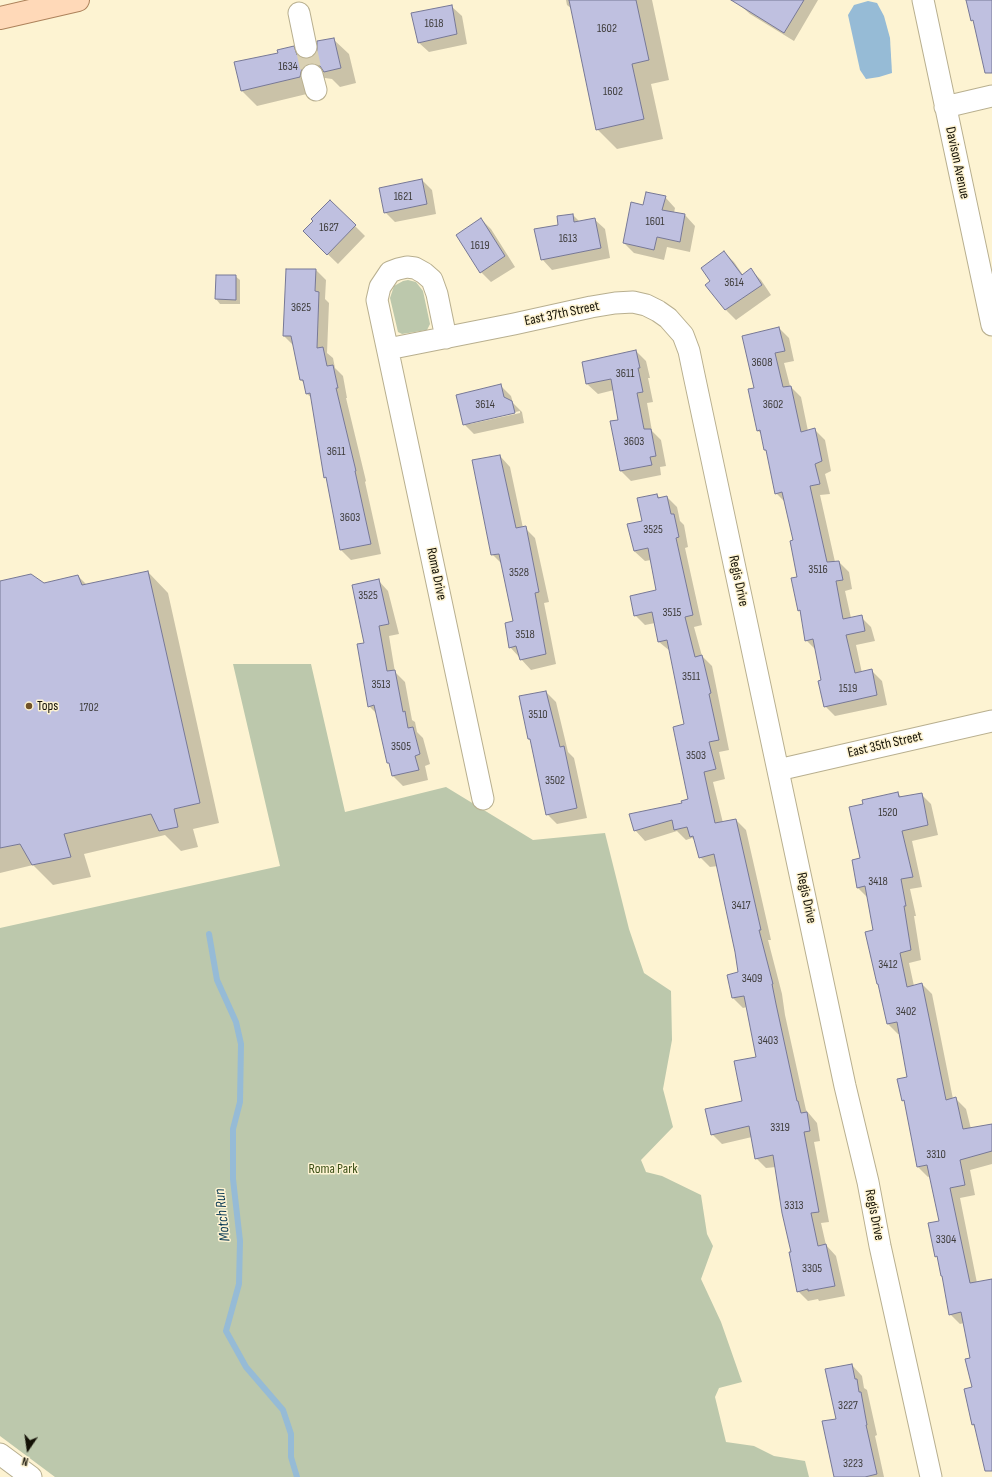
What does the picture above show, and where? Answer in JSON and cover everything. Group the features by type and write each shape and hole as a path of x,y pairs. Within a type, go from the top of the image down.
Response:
{"main road":[{"path":"0,18 19,7 78,0"}],"street":[{"name":"Davison Avenue","path":"923,0 992,325"},
{"path":"299,13 306,47"},
{"path":"945,107 992,96"},
{"path":"388,349 377,300 378,292 390,272 407,267 415,268 432,280 437,294 446,338"},
{"name":"East 37th Street","path":"388,349 615,303 633,302 646,305 658,311 672,323"},
{"name":"Regis Drive","path":"672,323 683,335 689,351 827,995 845,1086 868,1182 880,1246 931,1477"},
{"name":"Roma Drive","path":"388,349 483,799"},
{"name":"East 35th Street","path":"778,770 992,721"},
{"path":"0,1454 30,1477"}],"green space":[{"path":"408,280 416,282 423,291 430,324 427,330 402,334 398,332 390,298 394,286"},
{"name":"Roma Park","path":"233,664 311,664 345,812 446,787 533,840 605,833 629,929 644,973 671,991 672,1040 663,1089 673,1127 641,1160 646,1172 662,1176 701,1195 707,1234 713,1246 701,1279 721,1322 742,1382 719,1388 715,1397 726,1442 754,1446 774,1456 805,1461 809,1477 55,1477 0,1436 0,928 280,866"}],"water":[{"path":"868,1 877,3 884,16 890,38 892,73 866,79 860,70 848,15 854,5"}],"building":[{"path":"569,0 636,0 649,60 632,64 644,119 596,130"},
{"path":"731,0 804,0 784,33"},
{"path":"966,0 992,0 992,73 985,73 973,20 971,21"},
{"path":"452,5 457,34 418,43 411,13"},
{"path":"334,38 341,68 324,72 320,66 309,63 303,67 300,77 241,91 234,62 278,53 277,50 294,46 297,55 309,59 314,56 317,51 317,41"},
{"path":"422,179 427,204 384,213 379,188"},
{"path":"646,192 666,196 662,210 685,214 680,242 657,237 654,250 623,243 631,202 643,205"},
{"path":"330,200 356,225 327,255 303,231 313,221 311,219"},
{"path":"573,214 574,222 595,218 601,248 541,260 534,229 558,225 557,216"},
{"path":"481,218 505,256 480,273 456,235"},
{"path":"724,251 742,275 751,268 762,285 725,310 705,285 710,281 701,268"},
{"path":"286,269 316,269 315,291 319,292 317,348 323,347 327,366 333,365 338,388 336,388 356,471 371,544 340,550 326,477 324,478 310,393 306,394 303,380 300,380 291,336 283,336"},
{"path":"216,275 236,275 236,300 215,299"},
{"path":"779,327 785,351 775,353 783,387 791,386 801,432 815,428 822,461 815,464 820,484 810,486 827,562 839,561 843,580 836,581 843,619 862,615 865,631 846,635 855,673 872,669 877,695 824,707 818,681 821,680 813,639 805,641 800,610 798,611 791,578 797,577 790,541 793,540 782,492 775,494 766,450 764,450 760,430 757,431 748,389 754,388 742,336"},
{"path":"636,350 643,392 637,393 644,429 651,429 656,456 650,457 652,465 620,471 610,421 618,420 611,379 586,384 582,362"},
{"path":"501,384 504,397 512,401 515,413 463,425 456,395"},
{"path":"500,455 516,528 526,526 539,592 535,593 546,654 520,660 516,646 509,648 505,623 513,621 499,554 491,555 472,460"},
{"path":"657,494 658,498 667,496 671,514 674,514 679,537 676,538 693,615 685,617 695,657 702,655 711,693 709,694 719,740 709,742 716,769 704,772 715,823 736,819 761,930 759,930 773,984 797,1101 801,1113 807,1112 810,1131 804,1132 819,1212 811,1213 818,1246 826,1244 835,1286 808,1291 808,1289 797,1292 773,1155 755,1159 749,1126 711,1135 705,1109 742,1101 734,1061 756,1057 744,996 732,998 727,975 738,972 714,854 699,858 693,836 690,837 687,827 674,830 672,820 634,831 629,814 682,803 681,801 688,799 673,727 684,724 667,640 658,642 652,612 634,616 630,596 656,590 648,548 634,551 627,524 642,521 637,498"},
{"path":"148,571 200,803 174,809 178,827 159,831 151,814 64,834 71,857 32,865 20,844 0,848 0,581 31,574 44,583 78,575 82,585"},
{"path":"379,579 389,624 379,626 387,671 395,670 403,712 405,711 408,728 413,727 420,754 415,756 419,770 392,776 389,763 387,763 374,705 368,707 357,644 364,643 352,585"},
{"path":"546,691 560,747 564,746 577,808 546,815 530,739 528,739 519,696"},
{"path":"898,792 899,797 922,793 928,825 902,831 913,877 901,879 911,950 900,953 907,987 922,983 946,1100 956,1097 963,1129 992,1124 992,1151 960,1160 965,1185 950,1188 970,1283 992,1279 992,1471 985,1471 974,1424 972,1425 964,1389 972,1387 965,1359 970,1358 961,1312 949,1315 942,1276 937,1256 935,1257 928,1223 939,1221 927,1165 917,1167 904,1100 902,1101 897,1079 907,1077 897,1022 887,1024 865,932 873,930 865,886 857,888 852,860 860,858 849,807 863,804 862,800"},
{"path":"852,1364 855,1379 857,1379 859,1392 861,1392 866,1425 877,1474 865,1477 834,1477 822,1421 836,1419 825,1369"}],"waterway":[{"name":"Motch Run","path":"209,934 217,980 236,1022 241,1044 240,1102 233,1129 233,1179 240,1241 239,1284 226,1331 246,1367 283,1410 291,1434 291,1457 297,1477"}],"tunnel":[{"path":"306,47 312,75"}],"place":[{"name":"Tops","path":"29,706"}]}
